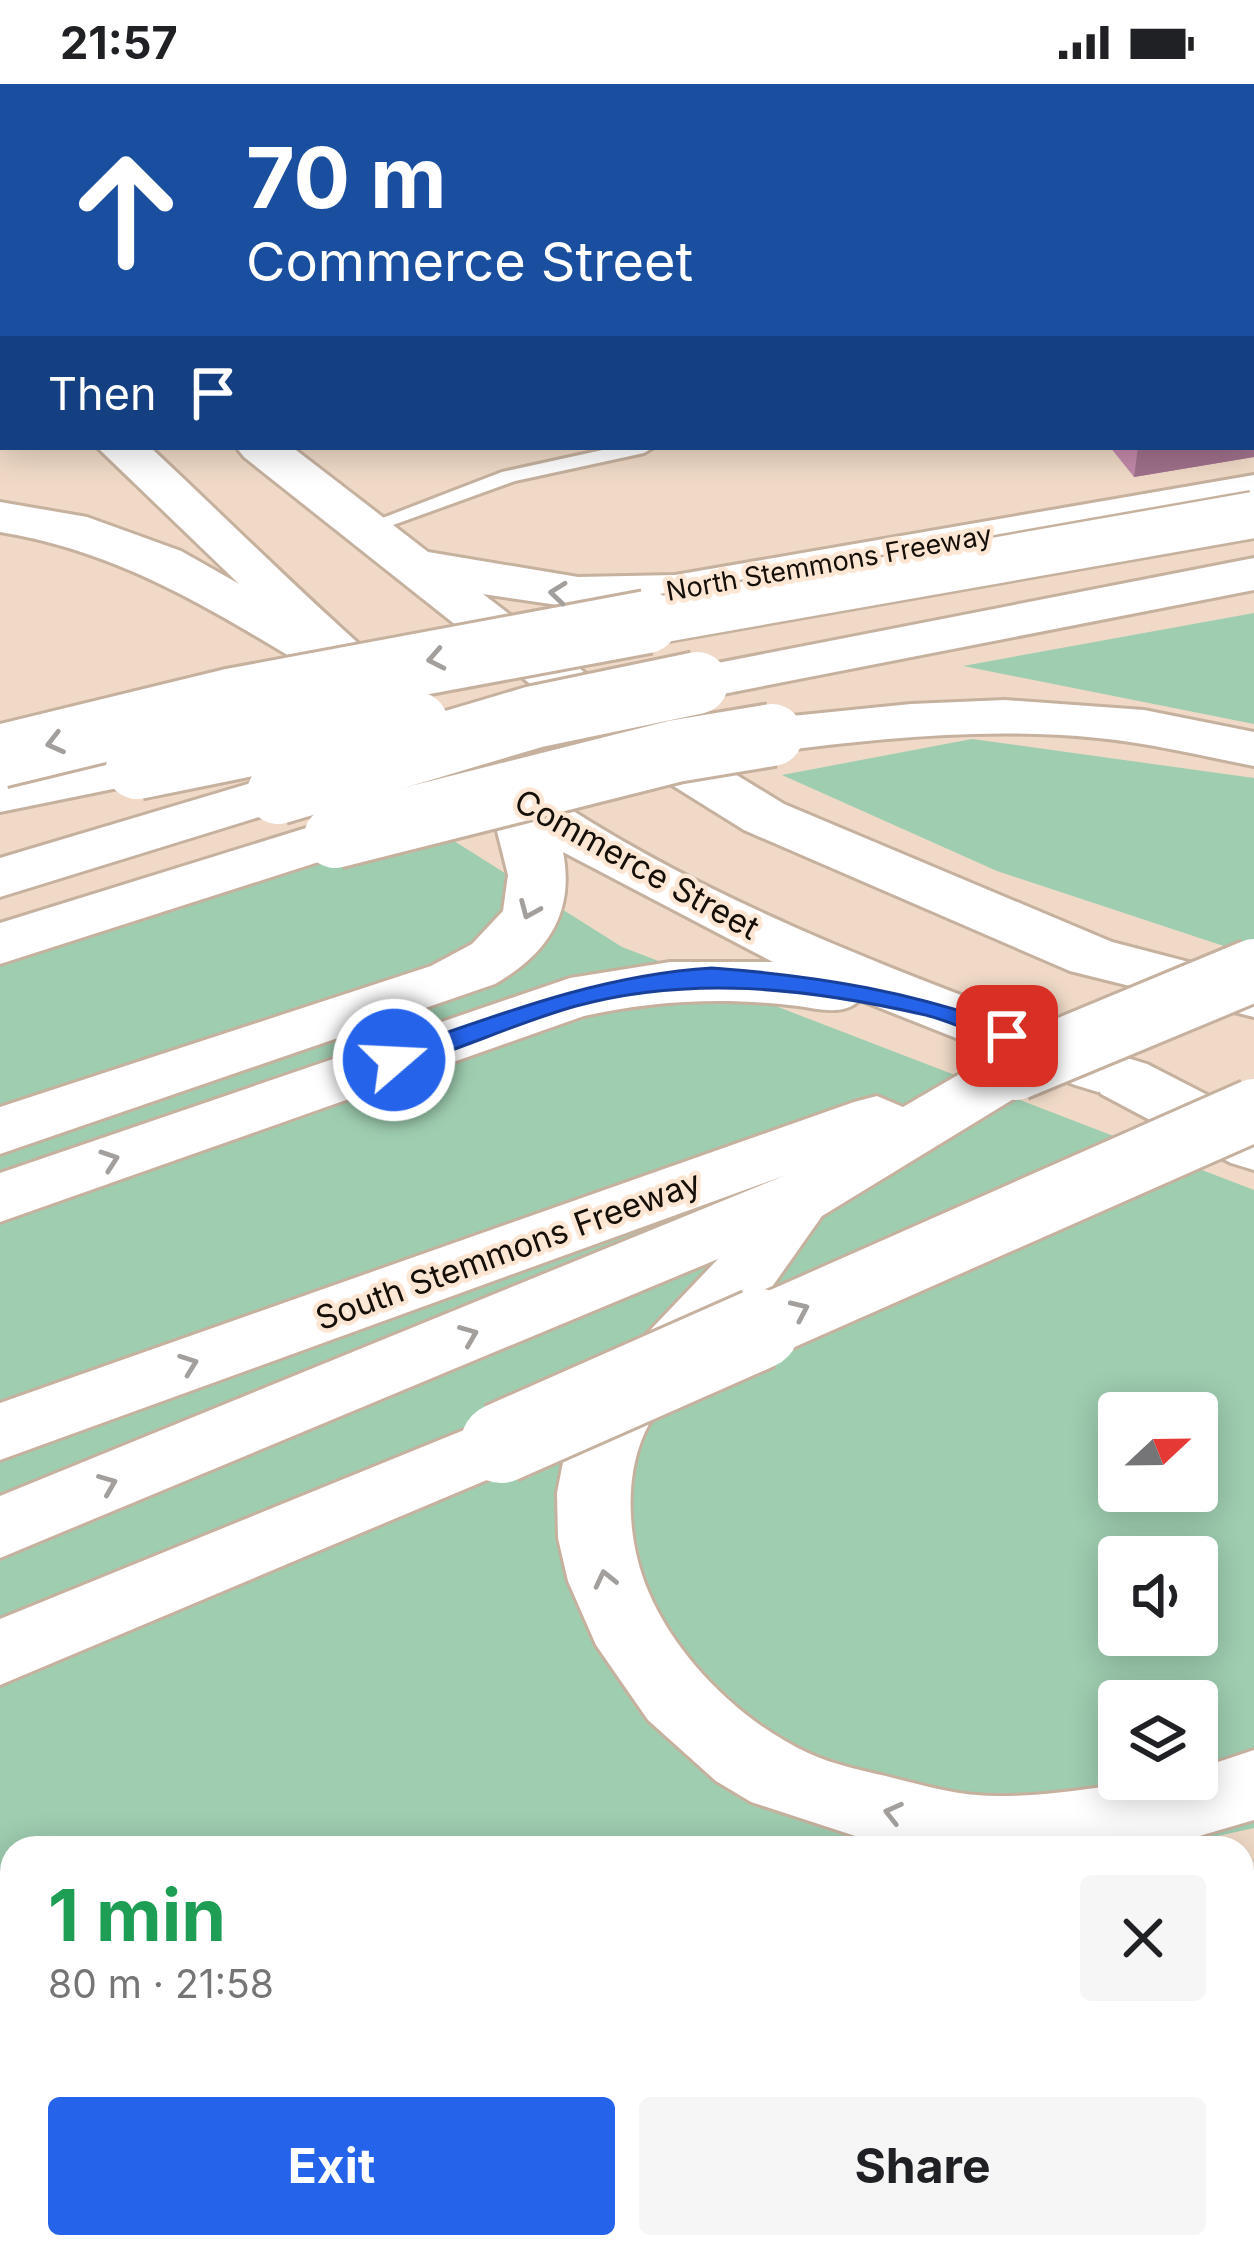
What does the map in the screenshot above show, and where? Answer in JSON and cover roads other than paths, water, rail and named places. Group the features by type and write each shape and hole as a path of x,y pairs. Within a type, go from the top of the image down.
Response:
{"main road":[{"name":"Commerce Street","path":"125,450 372,682 517,800 639,872 770,939 930,1007 1124,1079 1254,1110"},
{"path":"265,450 626,732 764,817 967,908 1092,957 1254,1000"},
{"name":"North Stemmons Freeway","path":"384,545 546,593 604,597 652,593 1254,490"},
{"path":"0,756 229,700 426,661 1254,515"},
{"path":"0,517 69,528 164,562 372,682"},
{"path":"0,878 535,717 1254,574"},
{"path":"0,794 340,727 535,717"},
{"path":"5,943 335,837 676,751 772,735 889,719 1021,719 1141,727 1254,749"},
{"path":"0,1131 413,992 466,972 512,944 534,907 541,866 517,800"},
{"path":"0,1528 1016,1069 1254,970"},
{"path":"0,1198 613,988 712,977 779,981 930,1007"},
{"path":"1124,1079 1254,1147"},
{"path":"0,1653 501,1443 1254,1110"},
{"path":"785,1177 729,1292 646,1373 602,1444 591,1514 608,1596 660,1682 746,1759 821,1795 967,1832 1107,1822 1254,1785"},
{"name":"South Stemmons Freeway","path":"0,1432 785,1177"}],"lane":[{"path":"384,545 509,476 630,450"}]}
